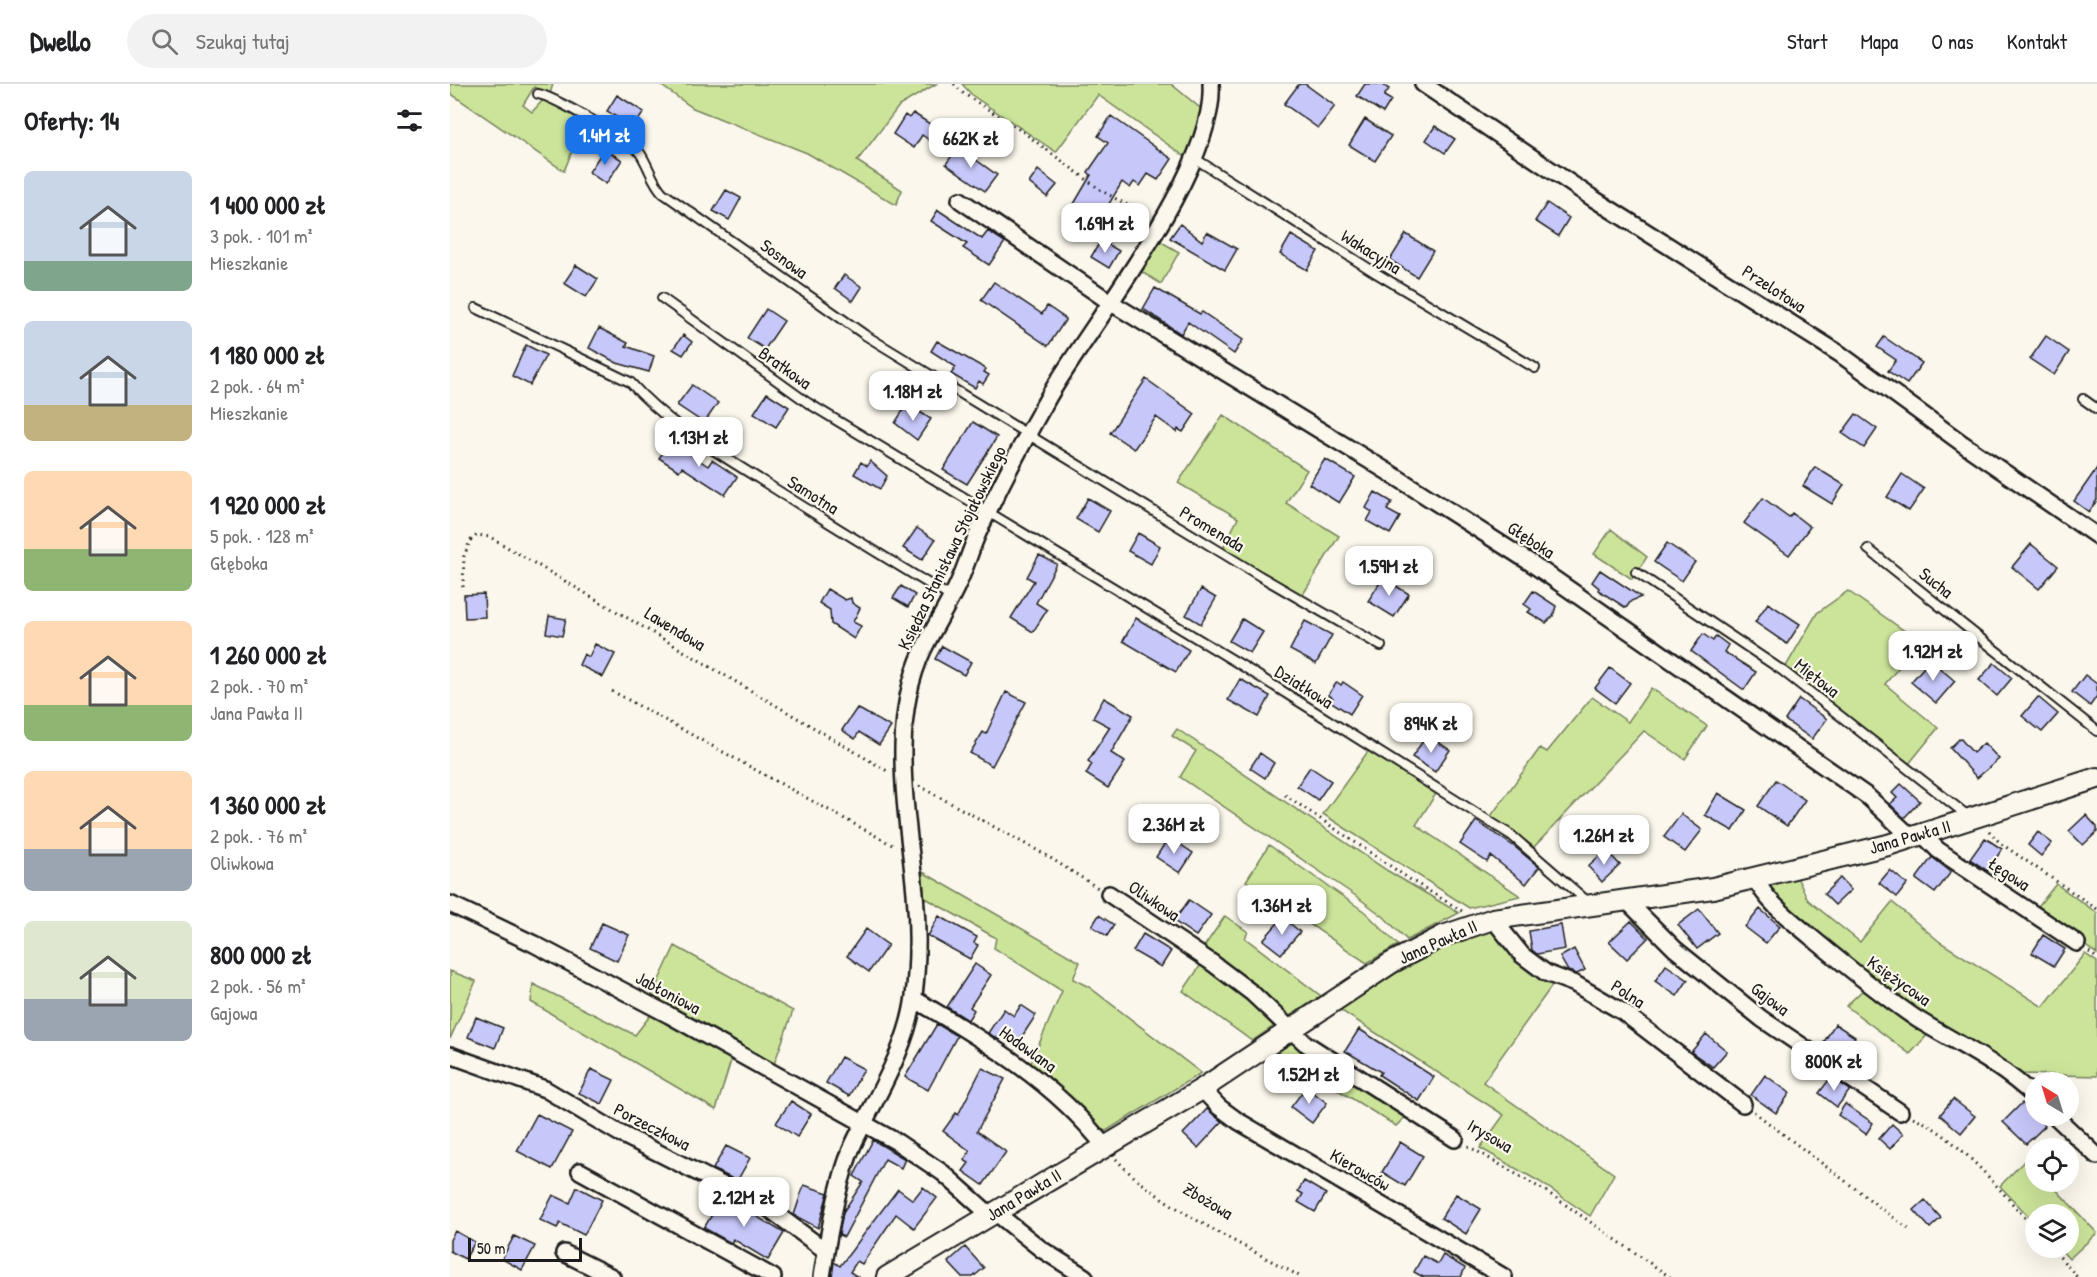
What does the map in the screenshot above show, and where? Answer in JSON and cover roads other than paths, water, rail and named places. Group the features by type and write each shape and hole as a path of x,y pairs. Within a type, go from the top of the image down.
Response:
{"street":[{"name":"Księdza Stanisława Stojałowskiego","path":"822,1277 826,1251 849,1157 904,1034 914,999 917,948 904,782 906,705 921,653 951,597 988,514 1050,395 1159,223 1194,158 1202,141 1212,99 1211,84"},
{"name":"Przelotowa","path":"1423,84 1594,200 1840,354 1963,444 2097,536"},
{"name":"Głęboka","path":"960,200 1110,302 1393,475 1531,563 1867,795 1916,836"},
{"name":"Jana Pawła II","path":"887,1277 1202,1089 1391,963 1443,936 1488,921 1591,904 1628,902 1713,888 1755,878 1916,836 2097,778"},
{"name":"Łęgowa","path":"1916,836 2077,943"},
{"name":"Księżycowa","path":"1755,878 1762,893 1780,911 1866,983 1919,1020 2010,1074 2025,1088"},
{"name":"Oliwkowa","path":"1109,894 1211,962 1252,993 1291,1029"},
{"name":"Gajowa","path":"1628,902 1675,949 1762,1019 1900,1112"},
{"name":"Jabłoniowa","path":"450,904 534,944 659,1009 897,1142 943,1173 992,1213"},
{"name":"Polna","path":"1488,921 1522,955 1545,973 1575,984 1623,1012 1743,1104"},
{"name":"Hodowlana","path":"914,999 987,1042 1047,1086 1083,1117 1106,1147"},
{"name":"Irysowa","path":"1291,1029 1305,1043 1455,1139"},
{"name":"Porzeczkowa","path":"450,1055 545,1089 620,1133 768,1208 826,1251"},
{"name":"Kierowców","path":"1202,1089 1219,1107 1238,1121 1504,1277"},
{"path":"2066,1126 2097,1156"},
{"path":"580,1171 773,1277"},
{"path":"992,1213 1041,1249 1085,1277"},
{"path":"564,1253 612,1277"}],"lane":[{"name":"Sosnowa","path":"538,94 631,143 639,152 655,185 663,193 866,335 1029,435"},
{"name":"Wakacyjna","path":"1194,158 1376,273 1535,368"},
{"name":"Bratkowa","path":"662,298 808,403 988,514"},
{"name":"Samotna","path":"476,308 630,382 646,400 682,429 849,536 951,597"},
{"path":"2083,399 2097,409"},
{"name":"Promenada","path":"1029,435 1381,646"},
{"name":"Działkowa","path":"988,514 1241,665 1511,835 1591,904"},
{"name":"Sucha","path":"1868,549 2097,731"},
{"name":"Miętowa","path":"1636,572 1784,671 1976,818"}]}
